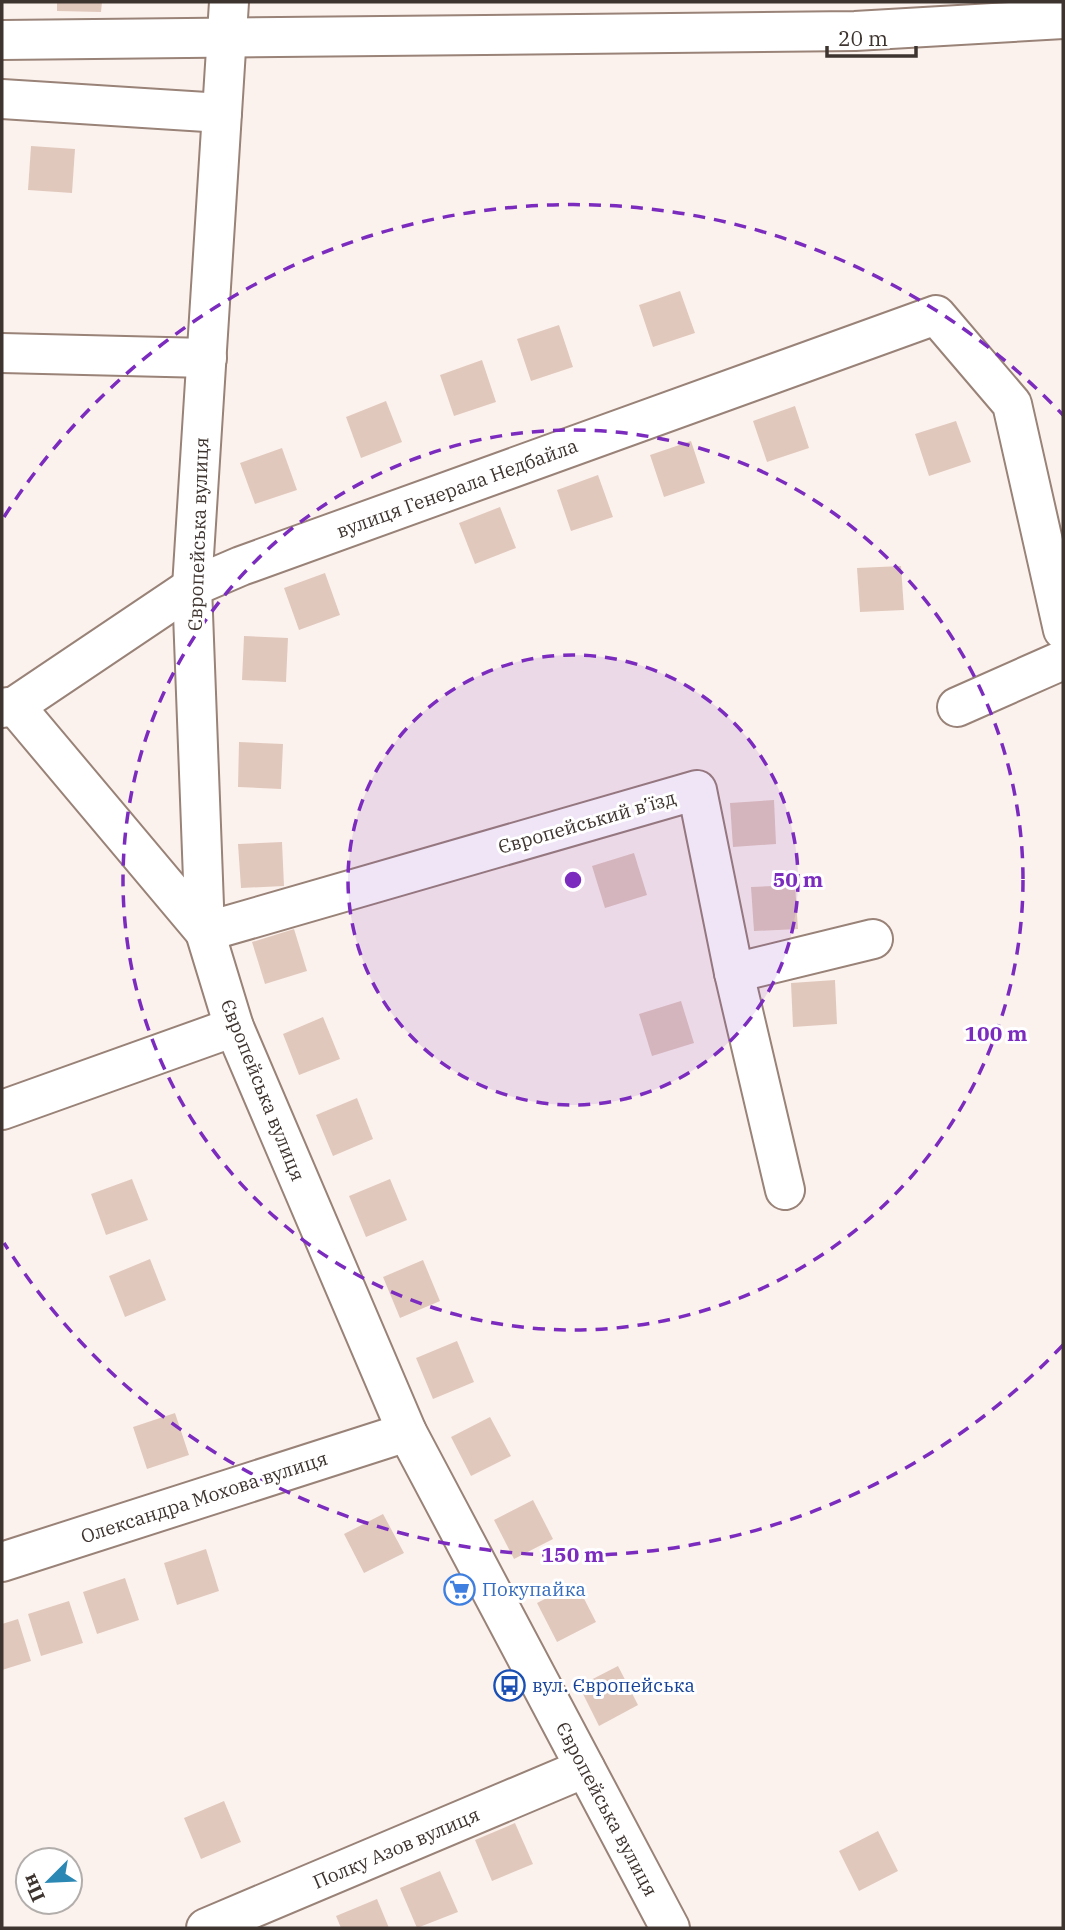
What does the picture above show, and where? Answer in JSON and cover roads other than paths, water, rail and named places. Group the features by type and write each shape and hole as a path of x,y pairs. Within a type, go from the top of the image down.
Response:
{"street":[{"name":"Європейська вулиця","path":"229,2 192,587 205,932 234,1027 407,1432 670,1928"},
{"path":"2,40 227,40 855,31 1063,19"},
{"path":"2,99 222,113"},
{"name":"вулиця Генерала Недбайла","path":"8,707 192,587 241,566 936,315 1012,404 1063,630"},
{"path":"2,353 206,358"},
{"path":"957,707 1063,660"},
{"path":"8,707 205,932"},
{"name":"Європейський в’їзд","path":"205,932 697,790 734,972 785,1190"},
{"path":"734,972 873,939"},
{"path":"2,1110 234,1027"},
{"name":"Олександра Мохова вулиця","path":"2,1562 407,1432"},
{"name":"Полку Азов вулиця","path":"206,1928 585,1768"}],"place":[{"name":"Покупайка","path":"459,1589"},
{"name":"вул. Європейська","path":"509,1685"}]}
